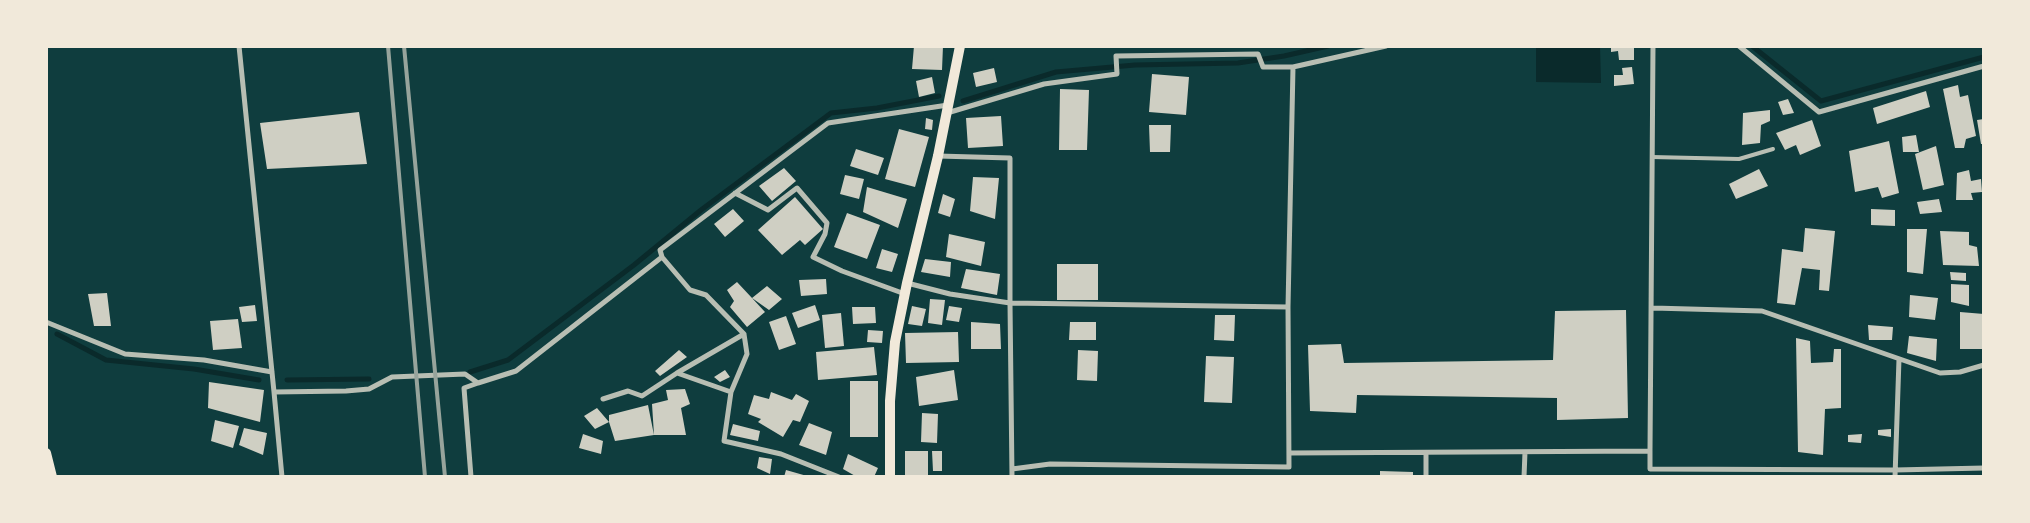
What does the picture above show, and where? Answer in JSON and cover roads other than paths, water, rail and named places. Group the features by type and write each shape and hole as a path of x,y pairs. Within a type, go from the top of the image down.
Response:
{"main road":[{"path":"890,477 890,401 895,342 904,294 938,156 960,46"},
{"path":"46,453 52,477"}],"street":[{"path":"240,46 282,477"},
{"path":"1258,46 1258,54 1263,67 1293,67 1386,46"},
{"path":"1653,46 1653,308 1650,469 1895,470 1984,468"},
{"path":"1739,46 1819,112 1984,66"},
{"path":"839,477 781,454 724,441 731,392 747,354 744,334 706,295 690,290 662,257 660,250 828,124 948,109 1044,84 1117,74 1116,56 1258,54"},
{"path":"1012,469 1050,464 1289,467 1288,307 1293,67"},
{"path":"938,156 1010,158 1012,477"},
{"path":"735,193 768,210 797,188 827,223 825,234 813,257 842,271 904,294"},
{"path":"471,477 464,388 516,370 662,257"},
{"path":"907,283 950,294 1010,303 1288,307"},
{"path":"1653,308 1762,311 1940,373 1960,372 1984,365"},
{"path":"46,322 125,354 204,360 272,372"},
{"path":"603,399 628,391 642,396 677,372 744,334"},
{"path":"1895,477 1899,360"},
{"path":"677,372 731,392"},
{"path":"274,392 369,389 392,377 465,374 478,383"},
{"path":"1289,453 1650,451"},
{"path":"1524,477 1525,452"},
{"path":"1426,453 1426,477"}],"lane":[{"path":"1652,157 1739,159 1773,149"}],"water":[{"path":"1536,46 1600,46 1601,83 1536,82"}],"waterway":[{"path":"963,101 1056,72 1135,65 1238,63 1284,56 1328,46"},
{"path":"1752,46 1821,101 1984,57"},
{"path":"470,372 508,360 634,265 701,210 831,113 877,108 939,96"},
{"path":"57,334 106,360 194,369 259,380"},
{"path":"287,380 369,379"}],"railway":[{"path":"388,46 425,477"},
{"path":"404,46 445,477"}]}
